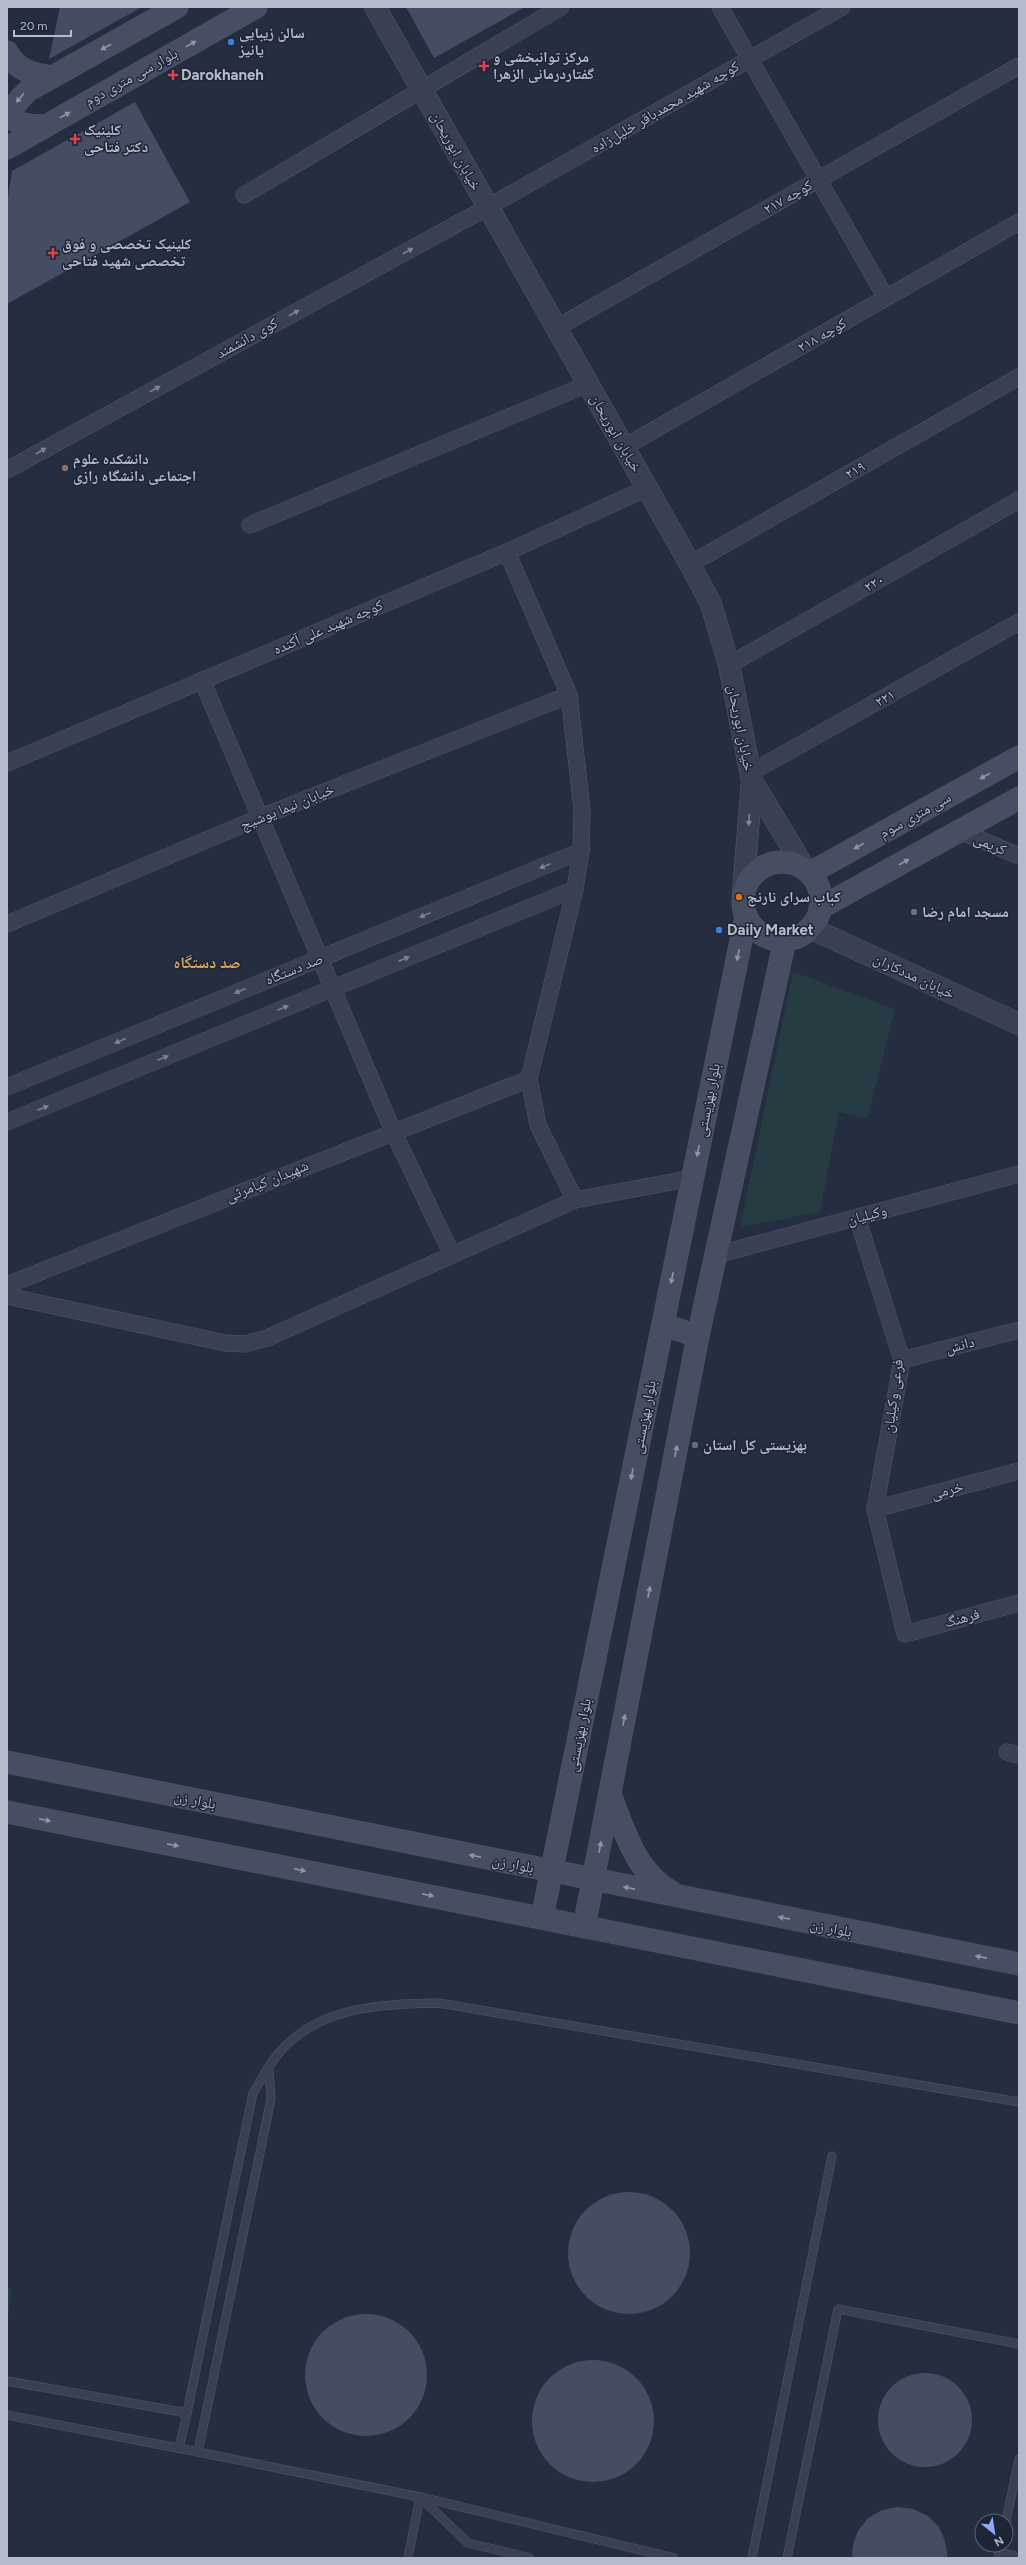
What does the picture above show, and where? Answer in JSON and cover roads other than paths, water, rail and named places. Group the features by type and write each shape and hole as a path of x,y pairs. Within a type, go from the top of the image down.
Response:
{"main road":[{"path":"45,126 21,125 14,120 12,110 17,101 29,90 177,7"},
{"name":"بلوار سی متری دوم","path":"7,148 256,7"},
{"path":"7,52 17,66 30,74 52,77"},
{"name":"سی متری سوم","path":"808,871 1019,757"},
{"path":"820,908 1019,798"},
{"path":"777,861 789,862 808,871 820,890 820,908 810,928 799,936 785,940 773,939 762,935 752,927 746,916 742,900 743,892 748,880 766,865 777,861"},
{"name":"بلوار بهزیستی","path":"542,1918 746,916"},
{"path":"584,1927 698,1336 785,940"},
{"path":"663,1325 698,1336"},
{"name":"بلوار زن","path":"7,1762 683,1899 1019,1964"},
{"path":"610,1794 640,1864 658,1885 683,1899"},
{"path":"7,1812 1019,2012"}],"street":[{"name":"خیابان ابوریحان","path":"375,7 690,564 711,604 729,665 751,777 743,892"},
{"path":"244,195 561,7"},
{"path":"720,7 886,298"},
{"name":"کوچه شهید محمدباقر خلیل‌زاده","path":"488,207 842,7"},
{"name":"کوچه ۲۱۷","path":"556,328 1019,66"},
{"name":"کوی دانشمند","path":"7,470 488,207"},
{"name":"کوچه ۲۱۸","path":"624,447 1019,222"},
{"name":"۲۱۹","path":"690,564 1019,377"},
{"path":"250,525 588,384"},
{"name":"کوچه شهید علی آکنده","path":"7,763 507,552 647,488"},
{"name":"۲۲۰","path":"729,665 1019,500"},
{"path":"507,552 569,695 582,809 581,851 576,889 529,1079 538,1125 575,1200"},
{"name":"۲۲۱","path":"751,777 1019,622"},
{"path":"202,680 393,1131 452,1255"},
{"name":"خیابان نیما یوشیج","path":"7,924 261,817 569,695"},
{"path":"751,777 808,871"},
{"name":"کریمی","path":"960,831 1019,856"},
{"name":"صد دستگاه","path":"7,1087 581,851"},
{"path":"7,1122 576,889"},
{"name":"خیابان مددکاران","path":"810,928 1019,1024"},
{"name":"شهیدان کیامرثی","path":"7,1286 393,1131 529,1079"},
{"name":"وکیلیان","path":"716,1255 1019,1174"},
{"path":"7,1296 225,1343 245,1344 267,1338 575,1200 693,1178"},
{"name":"فرعی وکیلیان","path":"857,1218 902,1360 875,1509"},
{"name":"دانش","path":"902,1360 1019,1330"},
{"name":"خرمی","path":"875,1509 1019,1471"},
{"name":"فرهنگ","path":"875,1509 905,1634 1019,1603"}],"lane":[{"path":"179,2448 253,2093 269,2070 276,2056 288,2043 316,2024 335,2014 362,2008 398,2004 439,2003 1019,2102"},
{"path":"198,2452 271,2099 269,2070"},
{"path":"752,2558 832,2156"},
{"path":"787,2558 838,2309 1019,2344"},
{"path":"7,2381 187,2412"},
{"path":"7,2415 420,2496 674,2558"},
{"path":"1008,2513 1019,2459"},
{"path":"408,2558 420,2496"},
{"path":"420,2496 468,2543 530,2558"},
{"path":"1003,2553 1019,2557"}],"place":[{"name":"سالن زیبایی یانیز","path":"231,42"},
{"name":"مرکز توانبخشی و گفتاردرمانی الزهرا","path":"484,66"},
{"name":"Darokhaneh","path":"173,75"},
{"name":"کلینیک دکتر فتاحی","path":"75,139"},
{"name":"کلینیک تخصصی و فوق تخصصی شهید فتاحی","path":"53,253"},
{"name":"دانشکده علوم اجتماعی دانشگاه رازی","path":"65,468"},
{"name":"کباب سرای نارنج","path":"739,897"},
{"name":"مسجد امام رضا","path":"914,912"},
{"name":"Daily Market","path":"719,930"},
{"name":"بهزیستی کل استان","path":"695,1445"}],"district":[{"name":"صد دستگاه","path":"207,962"}]}
